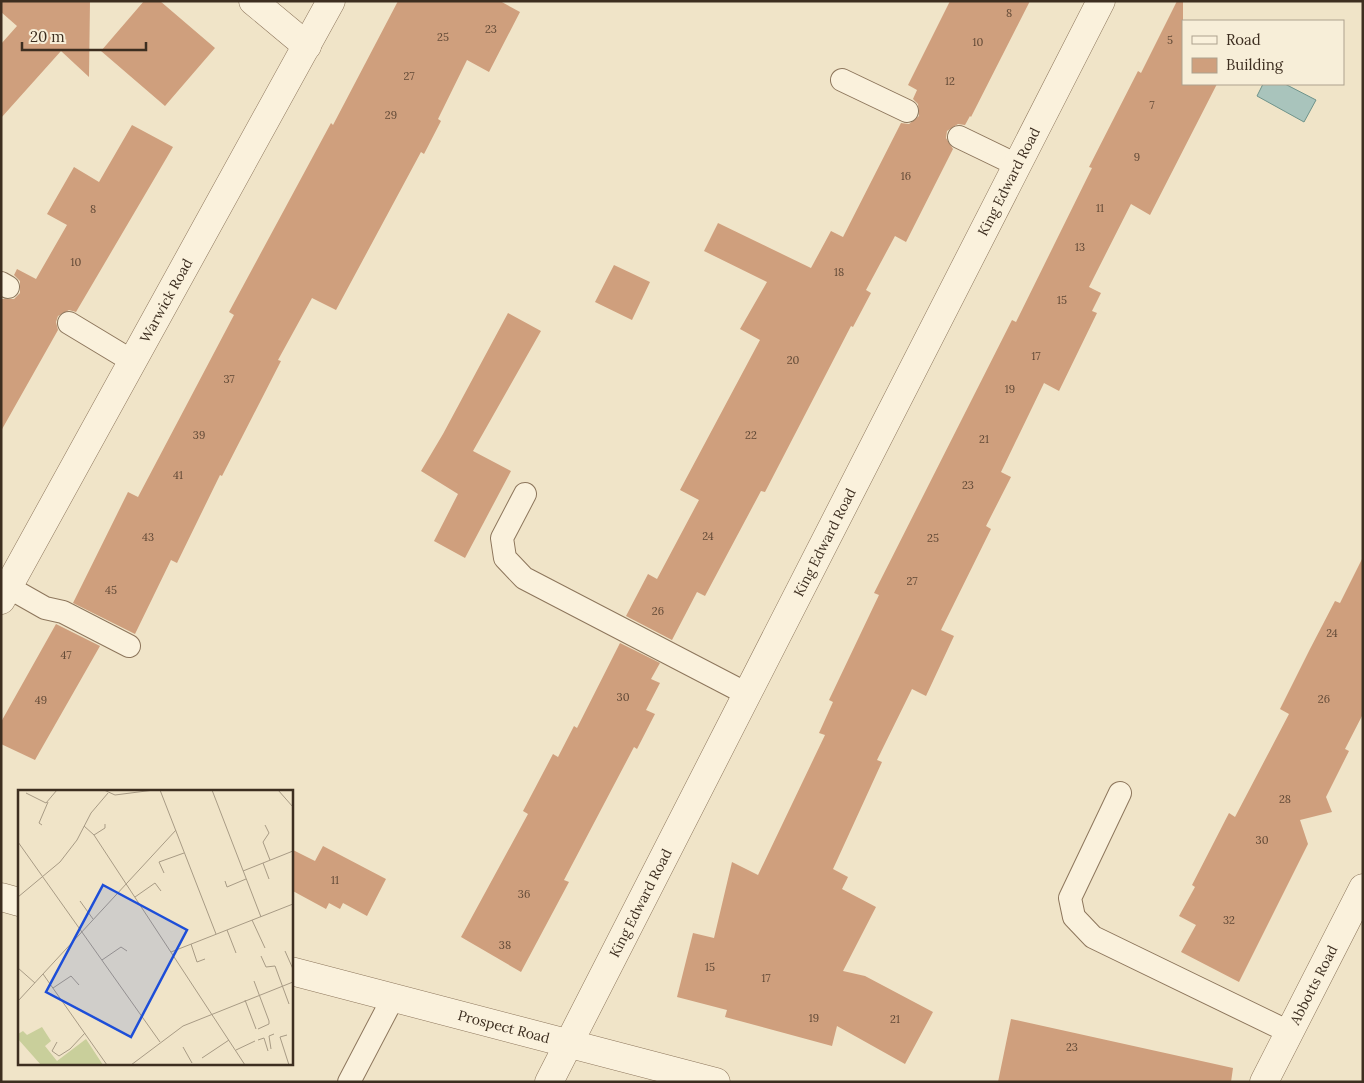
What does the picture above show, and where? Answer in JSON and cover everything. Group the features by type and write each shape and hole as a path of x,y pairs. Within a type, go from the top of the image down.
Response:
{"street":[{"path":"253,1 307,46"},
{"name":"Warwick Road","path":"5,593 331,1"},
{"name":"King Edward Road","path":"548,1082 1101,1"},
{"name":"Abbotts Road","path":"1264,1082 1363,888"},
{"path":"1,897 18,902"},
{"name":"Prospect Road","path":"292,971 716,1082"}],"lane":[{"path":"842,80 907,111"},
{"path":"959,137 1017,165"},
{"path":"69,323 132,361"},
{"path":"525,494 502,538 505,558 524,578 747,694"},
{"path":"5,593 45,608 63,612 130,646"},
{"path":"1120,793 1070,898 1074,917 1093,937 1289,1032"},
{"path":"349,1082 392,998"}],"water":[{"path":"1262,85 1287,85 1316,100 1304,122 1257,96"}],"building":[{"path":"1,1 90,1 89,77 61,51 1,118 1,44 17,26 1,12"},
{"path":"144,1 160,1 215,48 165,106 101,51"},
{"path":"398,1 500,1 520,12 489,72 467,60 438,119 441,121 424,154 421,152 336,310 312,298 278,360 281,361 222,476 220,475 177,563 171,560 135,634 73,603 128,492 138,497 234,315 229,312 331,123 333,125"},
{"path":"950,1 1030,1 971,117 965,125 958,124 947,131 946,138 953,149 906,242 895,236 866,290 871,293 853,327 851,326 765,492 761,491 705,596 697,592 672,640 626,616 648,574 657,579 699,500 680,490 760,340 740,329 767,282 704,251 718,223 811,268 831,231 843,237 901,123 909,124 919,116 918,104 913,99 917,90 908,85"},
{"path":"1177,1 1183,1 1182,85 1216,85 1150,215 1131,204 1089,287 1101,293 1092,311 1097,313 1059,391 1044,383 1001,472 1011,477 986,526 991,529 941,630 954,636 926,696 912,689 877,760 882,762 833,869 848,877 842,889 876,907 843,971 865,976 933,1012 905,1064 837,1026 832,1046 725,1017 727,1010 677,997 693,933 714,938 732,862 758,875 825,735 819,733 833,702 829,700 879,595 874,593 1012,320 1016,322 1092,168 1089,167 1138,71 1141,73"},
{"path":"132,125 173,147 76,312 69,310 58,316 56,322 58,330 1,431 1,299 14,299 20,293 20,281 14,275 17,269 36,279 67,225 47,214 74,167 99,182"},
{"path":"614,265 650,282 632,320 595,302"},
{"path":"508,313 541,331 473,451 511,471 465,558 434,541 458,494 421,471"},
{"path":"1363,557 1363,714 1345,749 1349,751 1326,797 1332,812 1300,820 1308,844 1239,982 1181,952 1196,925 1179,916 1195,887 1192,885 1229,813 1235,817 1289,714 1280,709 1335,601 1340,603"},
{"path":"56,624 100,646 35,760 1,744 1,722"},
{"path":"620,643 660,663 651,679 660,683 646,710 655,714 637,749 634,747 564,880 569,882 521,972 461,937 528,814 523,811 553,754 558,757 574,726 577,728"},
{"path":"323,846 386,879 367,916 343,903 340,909 329,903 326,909 292,891 292,850 315,861"},
{"path":"1011,1019 1233,1068 1231,1082 998,1082"}]}
